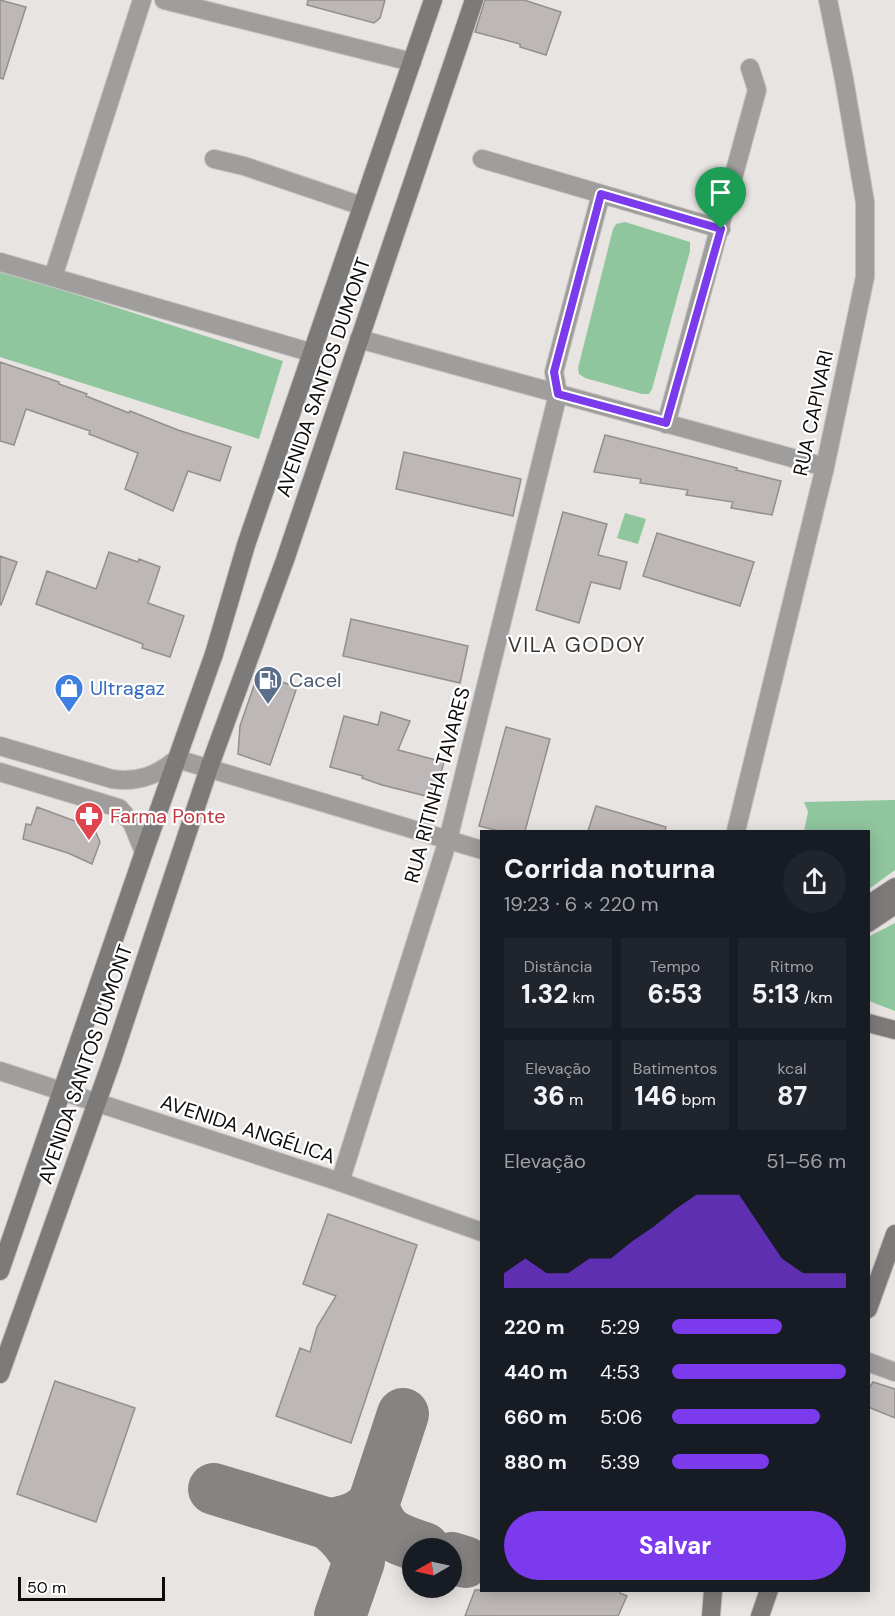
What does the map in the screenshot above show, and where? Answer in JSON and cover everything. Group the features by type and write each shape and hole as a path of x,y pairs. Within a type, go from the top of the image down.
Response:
{"main road":[{"name":"AVENIDA SANTOS DUMONT","path":"0,1271 214,654 246,545 433,0"},
{"name":"AVENIDA SANTOS DUMONT","path":"0,1374 112,1060 209,768 285,560 474,0"},
{"path":"880,911 895,887"},
{"path":"870,1024 895,1030"},
{"path":"870,1303 895,1234"},
{"path":"711,1616 713,1592"},
{"path":"760,1616 768,1592"}],"street":[{"path":"53,277 142,0"},
{"path":"164,0 412,62"},
{"name":"RUA CAPIVARI","path":"736,830 825,467 865,277 864,202 844,79 828,0"},
{"path":"666,423 721,229 757,90 750,68"},
{"path":"214,159 244,166 362,206"},
{"path":"482,159 721,229"},
{"name":"RUA RITINHA TAVARES","path":"340,1182 448,840 558,394 554,372 601,194"},
{"path":"0,262 313,353"},
{"path":"359,339 825,467"},
{"path":"0,746 124,781 155,775 177,759 480,849"},
{"path":"0,772 119,808 132,823 144,852"},
{"name":"AVENIDA ANGÉLICA","path":"0,1071 340,1182 480,1231"},
{"path":"870,1363 895,1372"}],"green space":[{"path":"625,222 690,242 690,251 649,394 585,378 579,374 578,368 613,229 616,224"},
{"path":"0,270 283,361 259,439 0,357"},
{"path":"625,513 646,519 638,544 617,538"},
{"path":"895,800 895,870 870,888 870,830 804,830 808,812 804,802"},
{"path":"895,923 895,1011 870,1001 870,936"}],"building":[{"path":"0,0 26,7 3,79 0,78"},
{"path":"308,0 385,0 380,18 374,23 307,5"},
{"path":"485,0 524,0 561,12 546,55 520,47 520,44 475,32"},
{"path":"0,362 59,382 59,384 87,394 86,396 129,413 130,411 231,447 220,481 188,471 173,511 125,489 138,453 89,434 90,431 26,409 14,445 0,441"},
{"path":"605,435 781,481 772,515 731,508 733,502 686,495 688,490 640,483 641,479 594,472"},
{"path":"404,452 521,479 513,516 396,489"},
{"path":"563,512 607,524 598,555 627,562 620,589 591,582 579,623 536,610"},
{"path":"657,533 754,562 740,606 643,576"},
{"path":"109,552 160,567 148,603 184,616 170,657 142,648 143,644 36,604 47,571 96,589"},
{"path":"0,556 17,562 1,605 0,604"},
{"path":"351,619 468,646 460,683 343,656"},
{"name":"Cacel","path":"258,674 297,687 270,765 238,754 240,726"},
{"path":"381,712 410,721 398,750 444,762 434,798 382,785 362,778 363,776 330,767 344,716 378,725"},
{"path":"506,727 550,739 525,830 495,830 479,826"},
{"path":"596,806 666,827 665,830 588,830"},
{"path":"37,807 94,828 100,842 92,864 68,853 23,839 26,824 31,825"},
{"path":"328,1214 417,1245 351,1443 276,1416 300,1348 310,1352 317,1327 336,1296 303,1284"},
{"path":"55,1381 135,1408 96,1522 17,1494"},
{"path":"873,1382 895,1389 895,1418 870,1408 870,1387"},
{"path":"475,1590 480,1590 480,1592 620,1592 627,1596 618,1616 465,1616"}],"taxiway":[{"path":"373,1505 403,1414"},
{"path":"214,1489 329,1524"},
{"path":"340,1616 359,1561 346,1541 329,1524 353,1519 373,1505 385,1530 402,1540"}],"place":[{"name":"Cacel","path":"268,706"},
{"name":"Ultragaz","path":"69,714"},
{"name":"Farma Ponte","path":"89,842"}],"district":[{"name":"VILA GODOY","path":"577,645"}],"route":[{"path":"601,194 721,229 666,423 558,394 554,372 601,194"}]}
